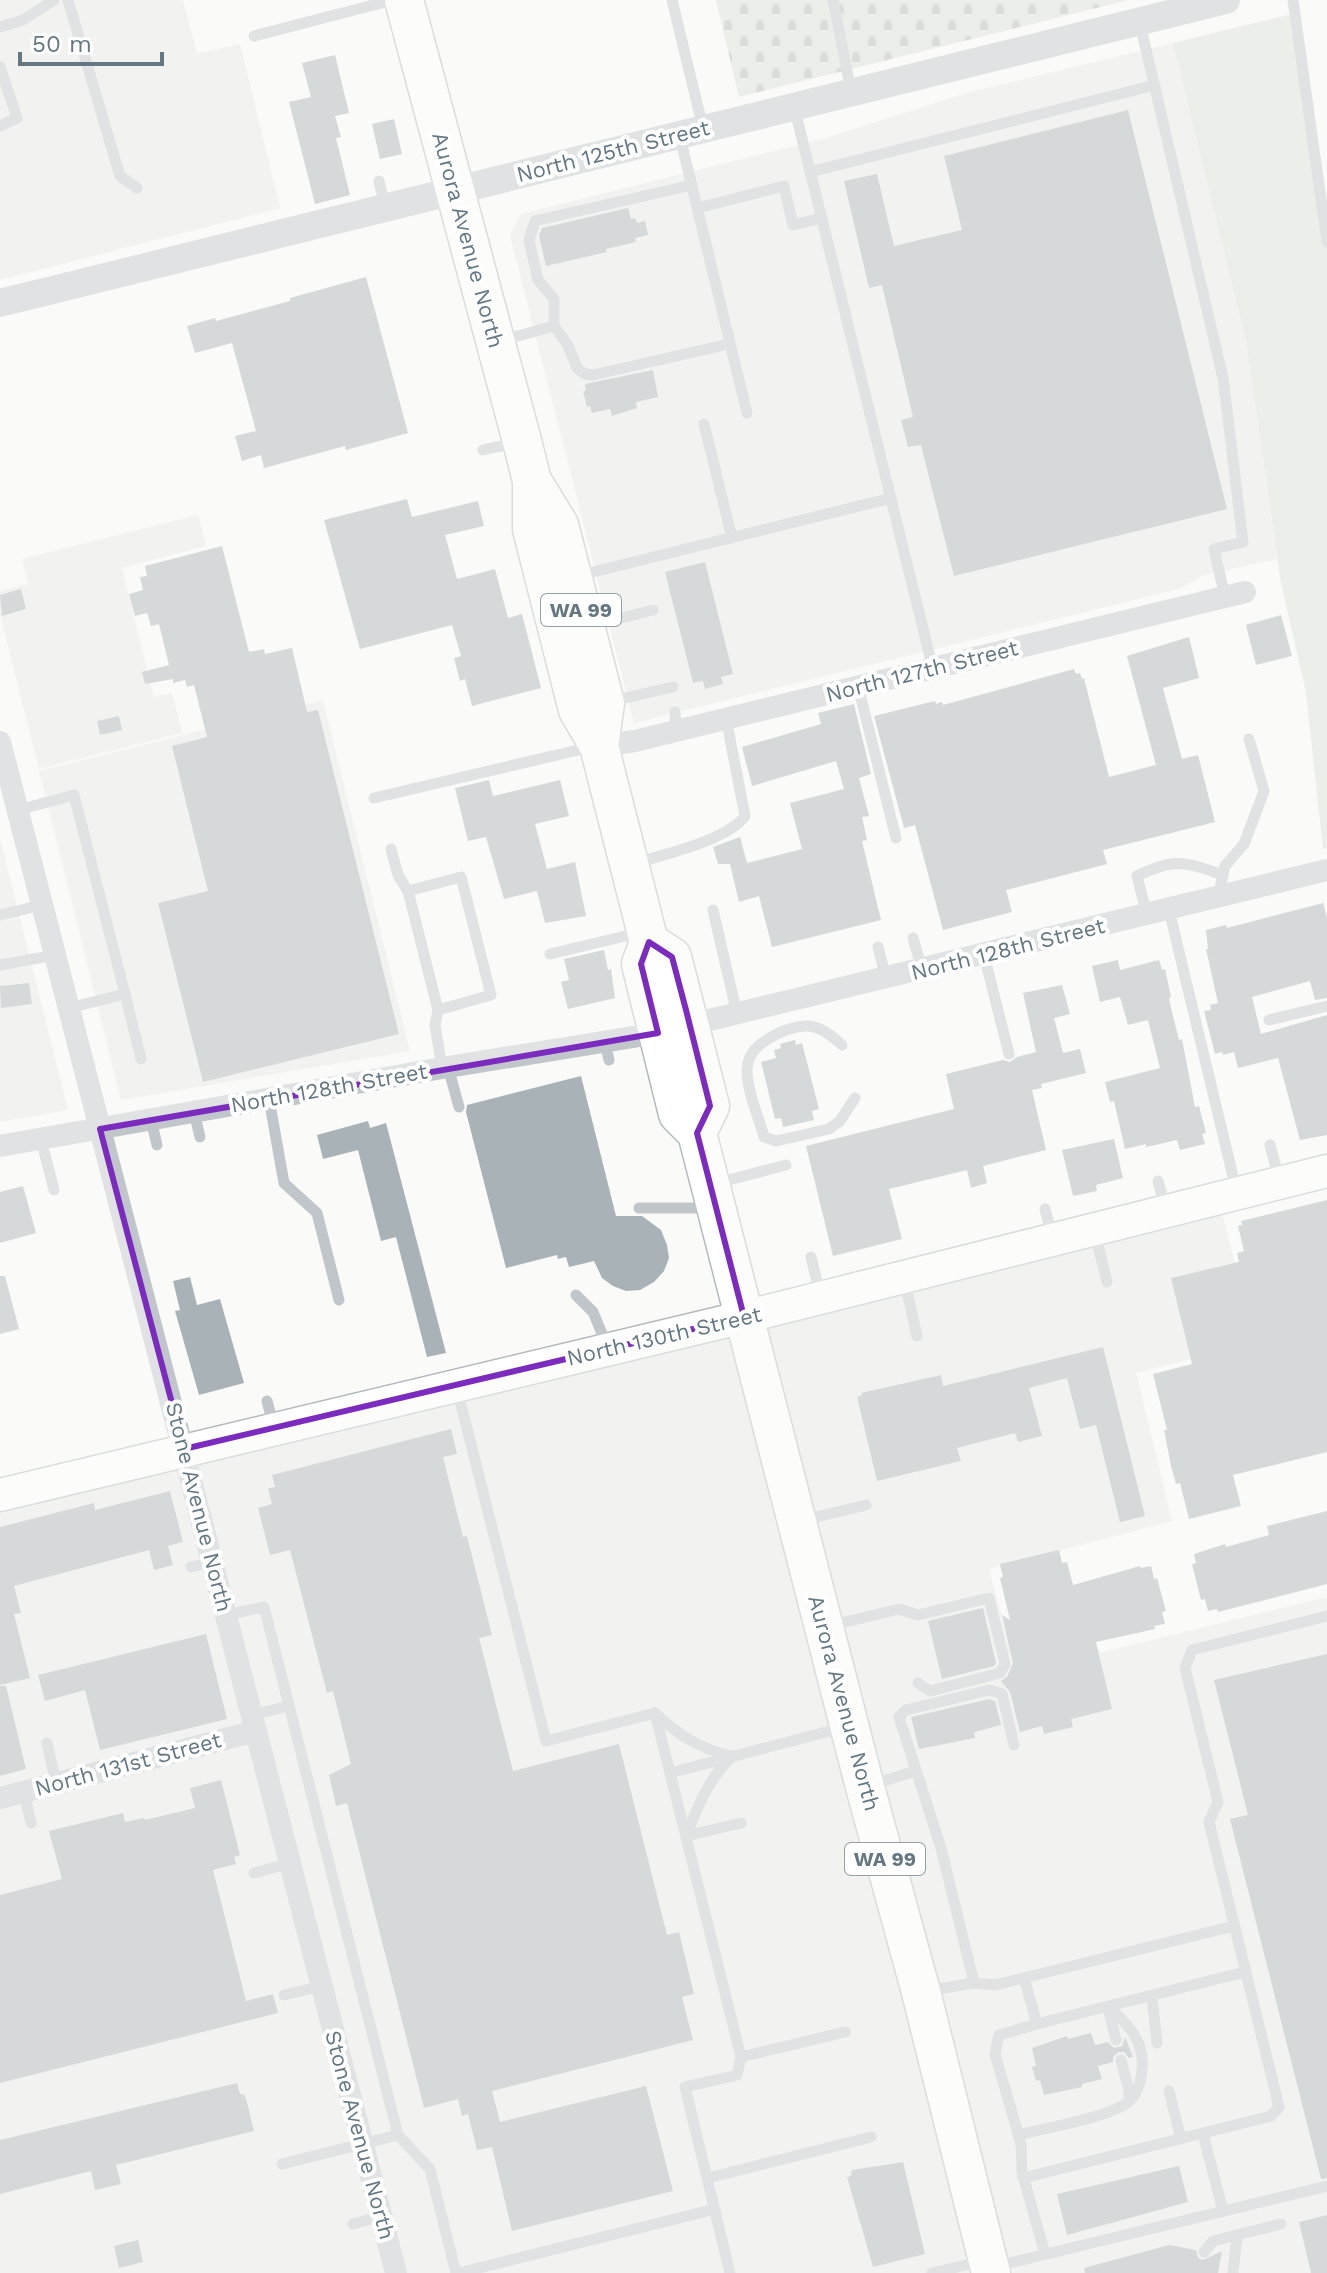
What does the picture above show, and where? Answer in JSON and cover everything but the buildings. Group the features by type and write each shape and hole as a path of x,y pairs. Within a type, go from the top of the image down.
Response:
{"highway":[{"name":"Aurora Avenue North","path":"404,0 532,481 532,529 578,710 599,746 648,937 641,964 674,1029 678,1114 697,1133 990,2267"},
{"name":"Aurora Avenue North","path":"532,481 559,525 605,703 599,746"}],"main road":[{"name":"North 130th Street","path":"0,1495 184,1449 270,1414 456,1385 1053,1240 1094,1229 1162,1196 1237,1194 1327,1171"}],"street":[{"name":"North 125th Street","path":"0,303 382,194 455,190 1226,0"},
{"name":"North 127th Street","path":"599,746 635,741 675,721 726,718 1235,595"},
{"name":"Stone Avenue North","path":"0,742 396,2273"},
{"name":"North 128th Street","path":"0,1146 445,1067 607,1052 674,1029 1158,912 1221,886 1327,870"},
{"name":"North 131st Street","path":"0,1798 254,1723"}],"lane":[{"path":"0,27 23,20 54,0"},
{"path":"68,0 120,176 137,188"},
{"path":"254,36 393,0"},
{"path":"672,0 691,131 692,185 747,413"},
{"path":"833,0 851,92"},
{"path":"1293,0 1327,242"},
{"path":"1140,21 1223,378 1243,542 1214,549 1235,595"},
{"path":"0,67 17,118 0,126"},
{"path":"810,172 1155,85"},
{"path":"794,106 933,669"},
{"path":"692,185 580,209 533,223 529,240 538,280 554,299 554,326 568,345 577,368 585,374 593,375 729,344"},
{"path":"698,208 784,186 793,225 822,218"},
{"path":"494,342 554,326"},
{"path":"704,424 732,538"},
{"path":"483,450 522,441"},
{"path":"572,577 891,498"},
{"path":"585,627 653,610"},
{"path":"858,686 896,838"},
{"path":"605,703 673,687"},
{"path":"629,865 718,835 740,823 745,816 746,808 726,718"},
{"path":"1237,1194 1158,912 1137,876 1150,869 1184,861 1221,886 1225,866 1244,844 1264,791 1249,739"},
{"path":"374,798 599,746"},
{"path":"18,810 74,795 141,1059"},
{"path":"391,849 398,875 408,891 438,1010 435,1025 459,1107"},
{"path":"408,891 461,877 491,995 438,1010"},
{"path":"0,915 42,905"},
{"path":"713,910 737,1014"},
{"path":"550,954 648,937"},
{"path":"913,938 922,970"},
{"path":"878,947 887,979"},
{"path":"0,965 55,955"},
{"path":"984,955 1009,1054"},
{"path":"69,1008 125,994"},
{"path":"1269,1020 1327,1006"},
{"path":"842,1045 825,1031 807,1026 769,1036 748,1059 747,1075 764,1137 776,1141 829,1129 840,1121 855,1098"},
{"path":"269,1099 284,1183 317,1213 339,1300"},
{"path":"194,1112 200,1137"},
{"path":"151,1120 157,1145"},
{"path":"41,1139 54,1190"},
{"path":"1270,1145 1280,1183"},
{"path":"639,1208 713,1197 786,1165"},
{"path":"1045,1209 1053,1240"},
{"path":"1094,1229 1107,1282"},
{"path":"811,1257 821,1298"},
{"path":"904,1277 917,1336"},
{"path":"576,1295 593,1312 608,1349"},
{"path":"456,1385 546,1741 655,1713"},
{"path":"797,1522 866,1505"},
{"path":"191,1567 213,1562"},
{"path":"824,1627 899,1609 918,1615 989,1598 1005,1664 1000,1673 930,1691 918,1683"},
{"path":"226,1615 264,1607 398,2135 430,2169 458,2273 715,2209"},
{"path":"1023,2178 1271,2116 1279,2107 1209,1822 1218,1802 1185,1668 1192,1650 1327,1616"},
{"path":"974,1983 941,1848 899,1717 906,1710 989,1690 1002,1694 1014,1745"},
{"path":"254,1723 289,1706"},
{"path":"655,1713 676,1732 704,1749 732,1756"},
{"path":"655,1713 741,2057 737,2075 685,2087 730,2273"},
{"path":"670,1773 850,1726"},
{"path":"47,1743 56,1783"},
{"path":"686,1836 703,1793 714,1774 732,1756"},
{"path":"865,1787 916,1771"},
{"path":"24,1792 31,1823"},
{"path":"686,1836 741,1823"},
{"path":"254,1873 290,1863"},
{"path":"921,1992 974,1983 995,1985 1234,1926"},
{"path":"1045,2254 1023,2178 1018,2135 995,2054 999,2035 1245,1972"},
{"path":"1024,1978 1037,2024"},
{"path":"284,1995 322,1986"},
{"path":"1152,1997 1157,2043"},
{"path":"1108,2007 1116,2040"},
{"path":"1018,2135 1112,2111 1129,2102 1141,2082 1143,2063 1140,2048 1134,2031 1108,2007"},
{"path":"741,2057 845,2032"},
{"path":"1121,2060 1129,2102"},
{"path":"1169,2091 1181,2139"},
{"path":"1203,2134 1223,2211"},
{"path":"282,2164 398,2135"},
{"path":"708,2178 871,2137"},
{"path":"932,2273 990,2267 1327,2186"},
{"path":"353,2224 381,2216"},
{"path":"1204,2252 1213,2241 1281,2224"},
{"path":"1233,2273 1237,2235"}],"highlighted area":[{"path":"649,942 672,957 686,1010 710,1106 697,1133 744,1317 184,1449 100,1129 658,1033 641,964"}],"shaded area":[{"path":"0,0 183,0 197,54 240,44 280,208 0,280"},
{"path":"1173,43 1246,341 1277,559 1201,576 1182,588 634,723 510,235 521,214 822,139 970,92"},
{"path":"198,515 206,546 122,568 154,697 172,693 182,733 39,769 0,615 0,591 28,584 22,559"},
{"path":"323,700 410,1051 121,1100 39,771"},
{"path":"0,839 68,1110 0,1122"},
{"path":"1219,1201 1255,1343 1136,1373 1172,1521 989,1569 1017,1673 1327,1597 1327,2273 0,2273 0,1495"}],"green space":[{"path":"716,0 1128,0 739,97"},
{"path":"1296,13 1327,237 1327,848 1323,849 1306,692 1281,583 1246,341 1173,43"}]}
